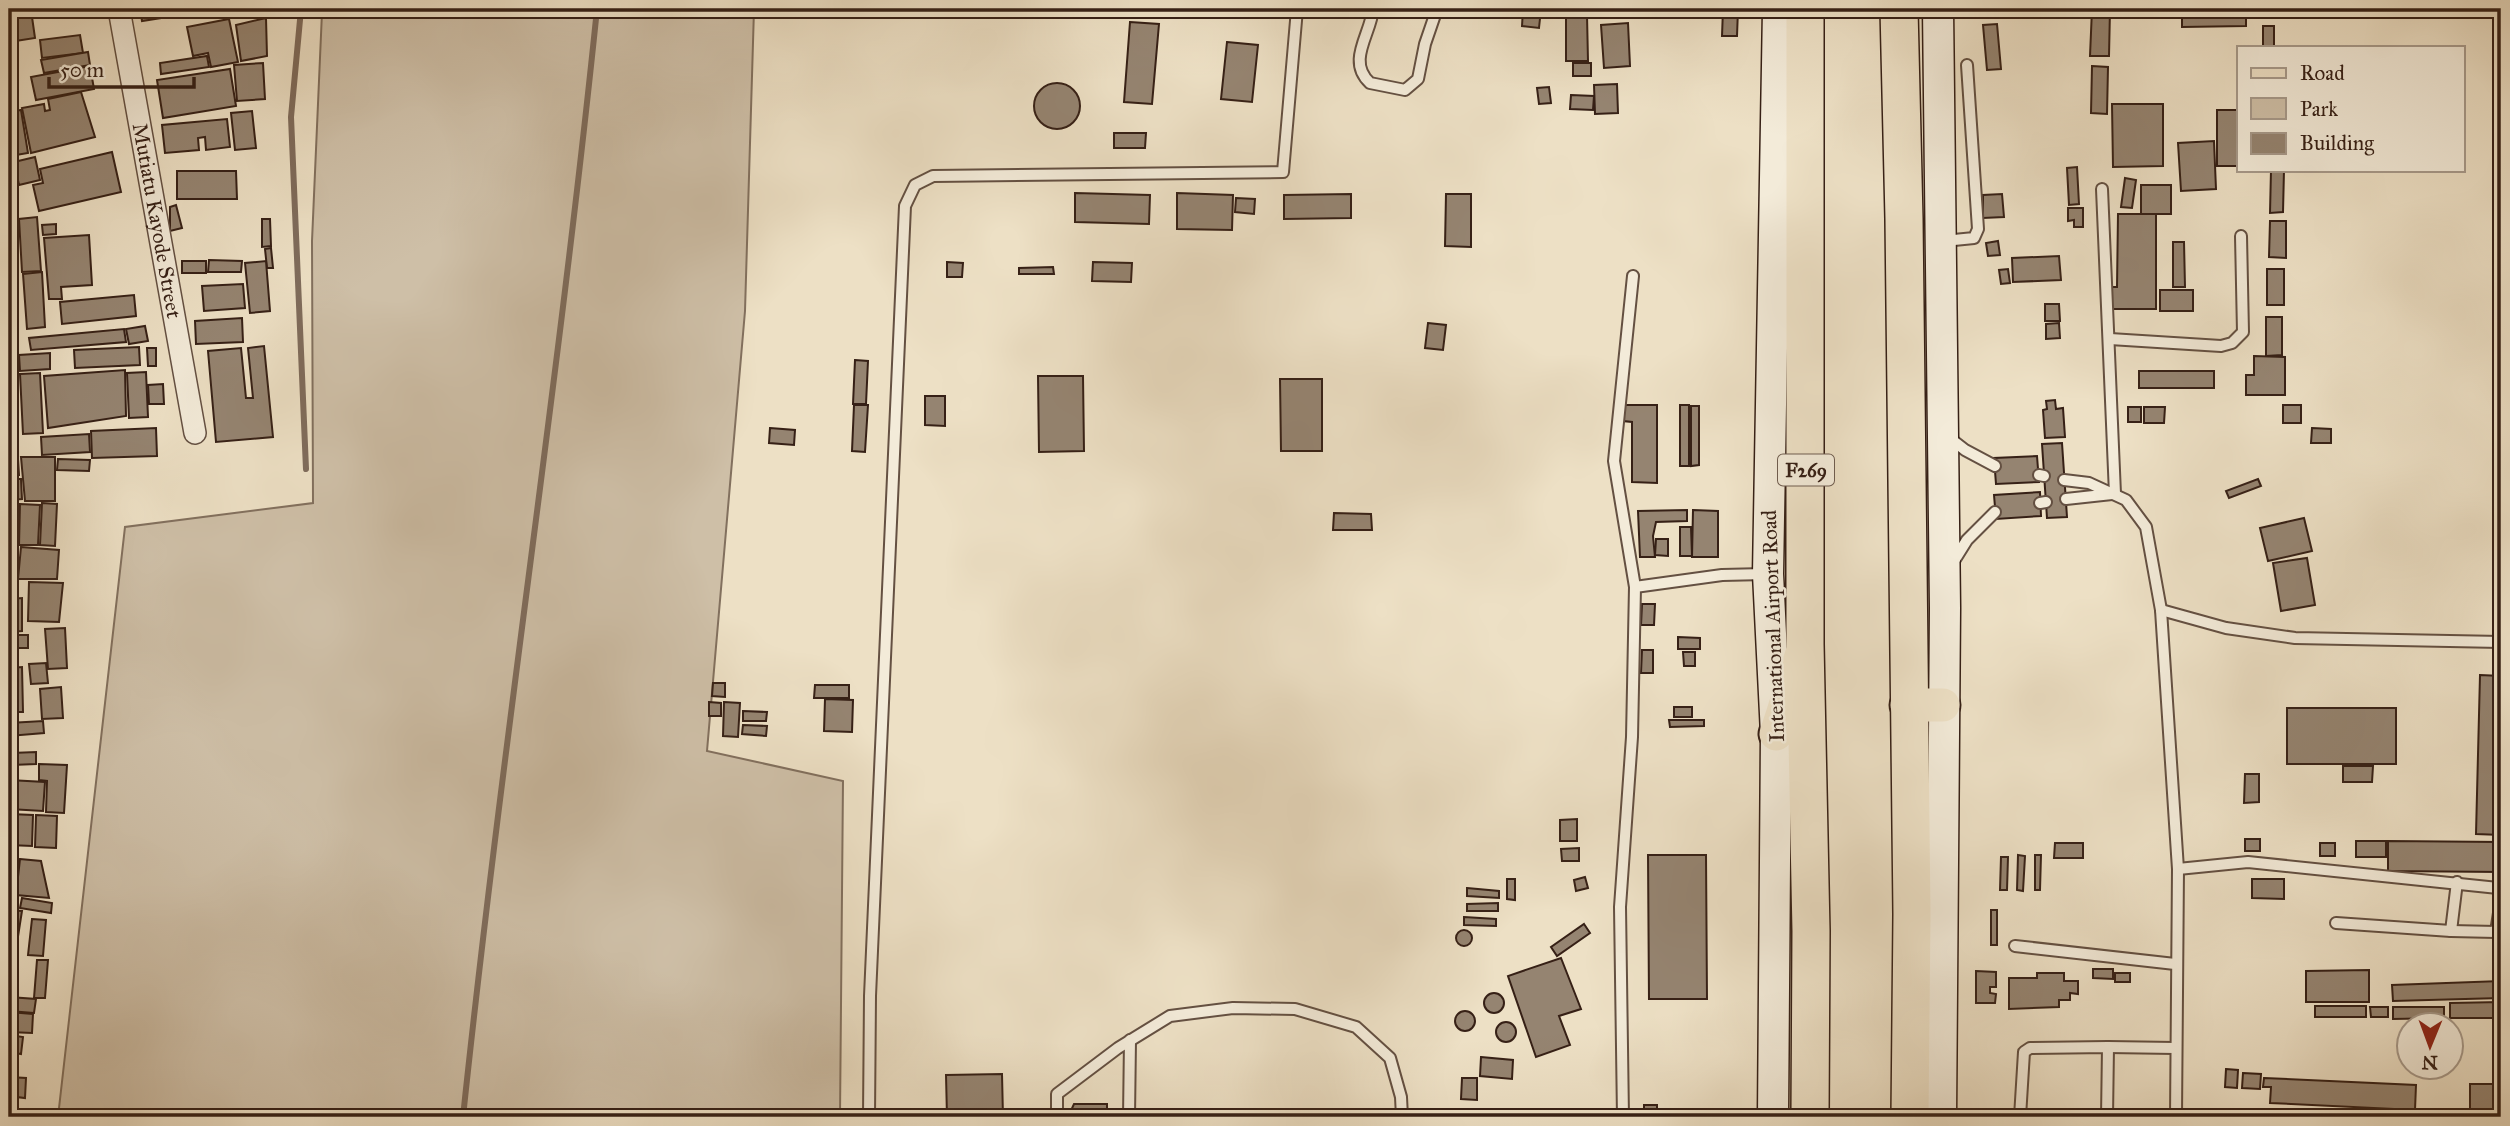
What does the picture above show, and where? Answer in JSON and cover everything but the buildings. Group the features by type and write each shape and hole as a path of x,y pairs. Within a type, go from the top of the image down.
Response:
{"highway":[{"name":"International Airport Road","path":"1805,9 1805,644 1811,931 1810,1117"},
{"path":"1899,9 1905,219 1907,705 1912,914 1910,1117"}],"main road":[{"name":"International Airport Road","path":"1773,1117 1776,734 1768,574 1778,9"},
{"path":"1938,9 1944,576 1941,1117"},
{"path":"1776,734 1805,644"},
{"path":"1907,705 1943,705"}],"street":[{"name":"Mutiatu Kayode Street","path":"118,9 195,433"}],"lane":[{"path":"869,1117 870,982 905,206 915,185 933,176 1283,172 1297,9"},
{"path":"1373,9 1359,55 1360,69 1370,83 1405,90 1418,79 1425,44 1437,9"},
{"path":"1941,241 1974,239 1978,229 1967,65"},
{"path":"2102,189 2115,494"},
{"path":"2110,339 2221,346 2232,343 2243,332 2241,236"},
{"path":"1623,1117 1620,908 1632,737 1635,587 1614,461 1633,276"},
{"path":"1943,432 1965,450 1994,466"},
{"path":"2064,480 2089,483 2126,500 2146,527 2161,610 2178,869 2175,964 2176,1117"},
{"path":"2066,499 2115,494"},
{"path":"1944,576 1967,540 1995,512"},
{"path":"1635,587 1722,575 1768,574"},
{"path":"2161,610 2226,628 2295,638 2501,642"},
{"path":"2178,869 2248,862 2498,888 2500,910 2496,932 2336,923"},
{"path":"2451,931 2457,882"},
{"path":"2015,946 2175,964"},
{"path":"1057,1117 1057,1094 1130,1040 1171,1016 1233,1008 1295,1009 1356,1027 1390,1058 1401,1097 1402,1117"},
{"path":"1129,1117 1130,1040"},
{"path":"2108,1047 2108,1117"},
{"path":"2020,1117 2022,1059 2029,1048 2175,1048"}],"green space":[{"path":"327,9 754,9 745,311 707,751 843,781 840,1117 58,1117 125,527 313,503 312,241 322,12"}],"waterway":[{"path":"301,9 291,117 306,469"},
{"path":"463,1117 495,840 566,286 597,9"}]}
